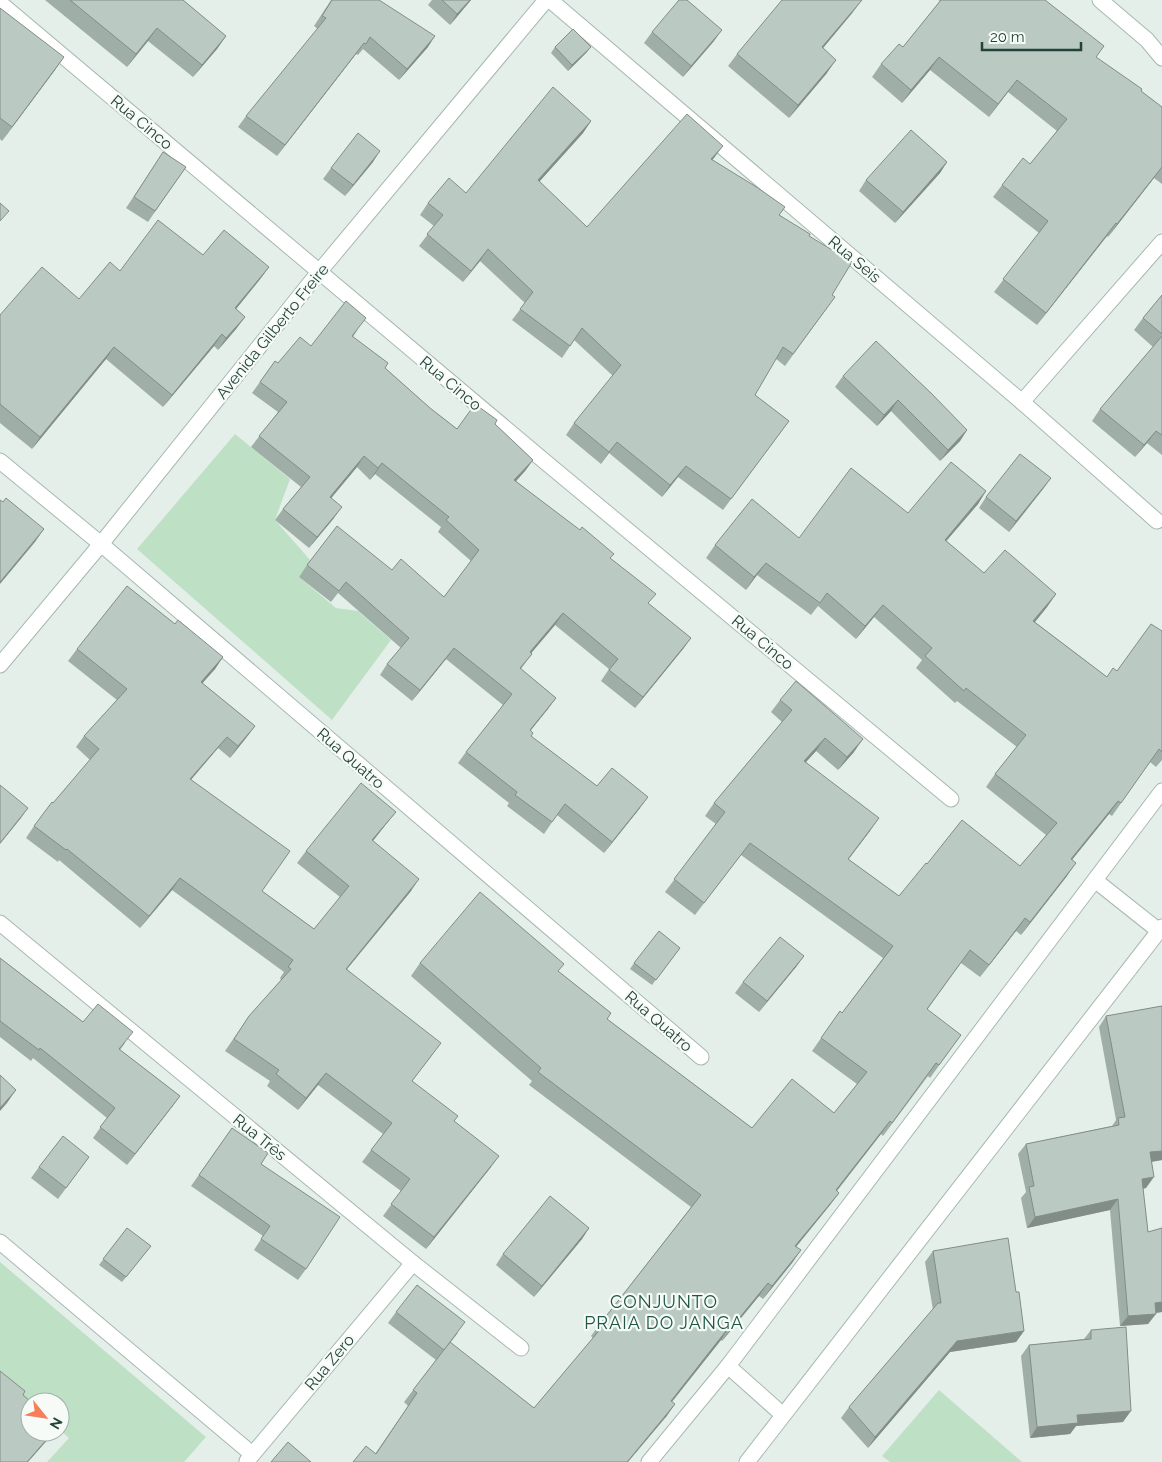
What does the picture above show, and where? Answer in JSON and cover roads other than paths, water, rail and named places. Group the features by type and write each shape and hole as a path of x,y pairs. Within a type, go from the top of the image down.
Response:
{"street":[{"name":"Avenida Gilberto Freire","path":"0,665 101,544 319,272 548,0"},
{"name":"Rua Seis","path":"548,0 1022,402 1157,521"},
{"path":"1100,0 1147,40 1162,58"},
{"name":"Rua Cinco","path":"0,3 319,272 952,799"},
{"path":"1022,402 1162,242"},
{"name":"Rua Quatro","path":"0,462 101,544 701,1056"},
{"path":"649,1462 728,1366 1096,881 1162,791"},
{"path":"747,1462 1160,929 1096,881"},
{"name":"Rua Três","path":"0,923 413,1263 521,1348"},
{"path":"0,1242 249,1458"},
{"name":"Rua Zero","path":"249,1458 413,1263"},
{"path":"728,1366 783,1415"}],"district":[{"name":"CONJUNTO PRAIA DO JANGA","path":"664,1312"}]}
